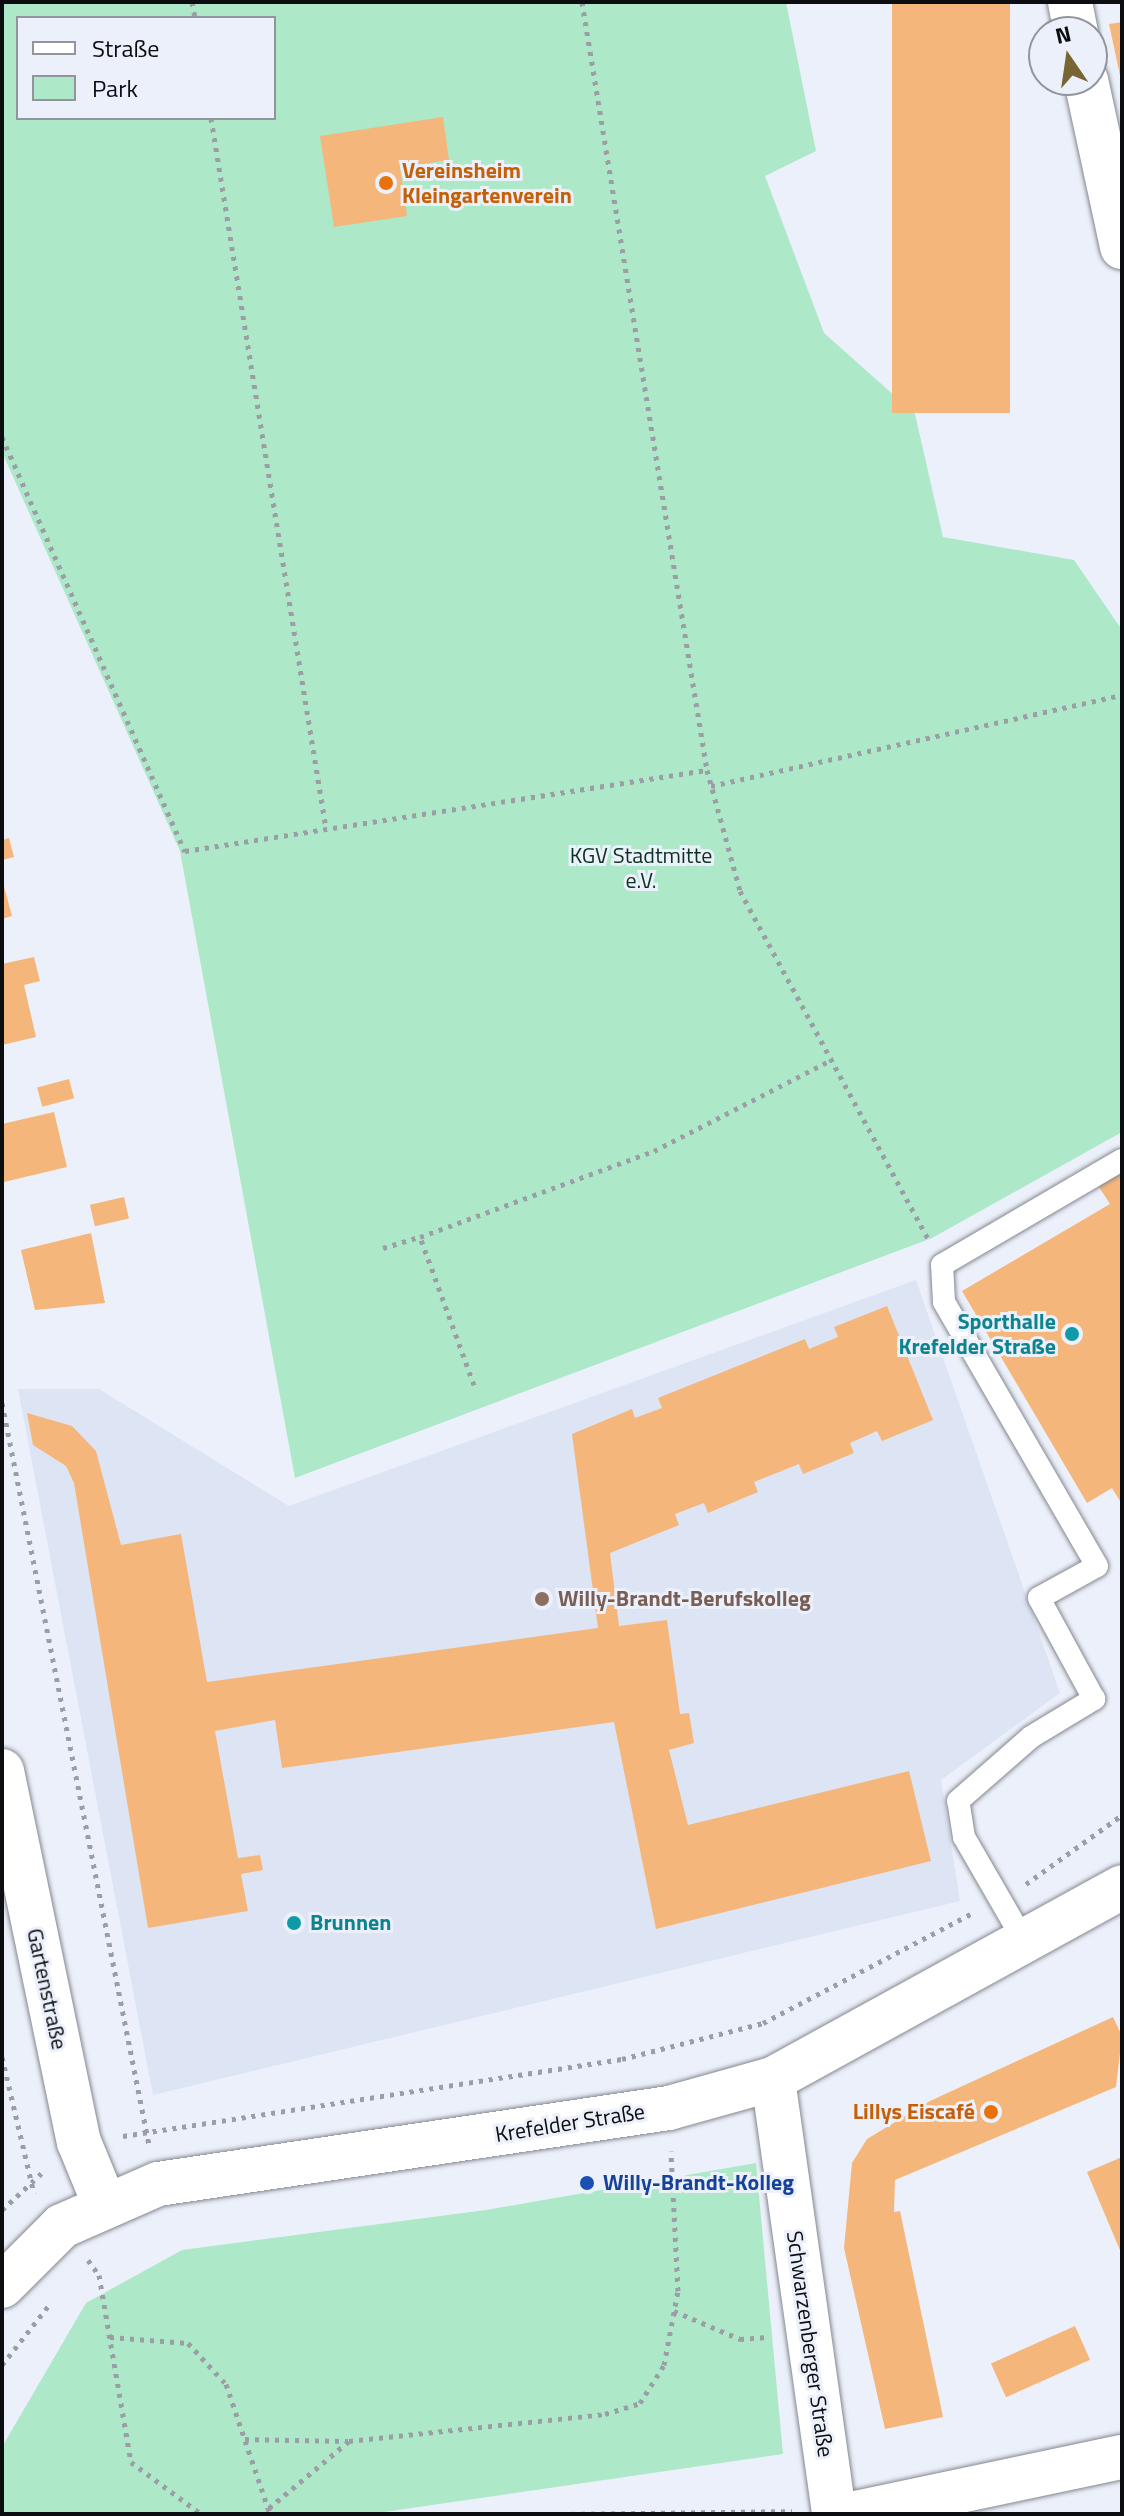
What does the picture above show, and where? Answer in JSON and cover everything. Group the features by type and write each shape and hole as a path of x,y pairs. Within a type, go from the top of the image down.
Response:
{"street":[{"path":"1089,96 1122,247"},
{"name":"Gartenstraße","path":"2,1771 79,2142 104,2203"},
{"name":"Krefelder Straße","path":"2,2286 62,2226 104,2203 158,2184 669,2108 773,2079 1122,1887"},
{"name":"Schwarzenberger Straße","path":"773,2079 809,2333 817,2513"},
{"path":"851,2514 1122,2457"}],"lane":[{"path":"1024,1941 964,1837 958,1801 1031,1737 1094,1699 1039,1598 1097,1566 944,1302 942,1265 1122,1160"}],"path":[{"path":"582,2 707,770 740,891 942,1265"},
{"path":"211,120 326,829"},
{"path":"2,437 185,851 707,770"},
{"path":"711,786 1122,695"},
{"path":"383,1248 654,1151 833,1059"},
{"path":"420,1237 474,1385"},
{"path":"2,1403 146,2132"},
{"path":"2,2210 79,2142 622,2059 763,2023 1064,1863 1122,1815"},
{"path":"2,2057 27,2185"},
{"path":"245,2439 349,2441 605,2414 640,2403 664,2365 674,2311 669,2108"},
{"path":"81,2272 90,2264 110,2337 131,2462 201,2514"},
{"path":"2,2365 52,2300"},
{"path":"674,2311 740,2339 809,2333"},
{"path":"110,2337 188,2343 226,2384 269,2511 349,2441"},
{"path":"561,2514 817,2513"}],"shaded area":[{"name":"Willy-Brandt-Berufskolleg","path":"916,1280 1060,1693 941,1780 960,1901 153,2095 18,1389 99,1389 289,1506"}],"green space":[{"name":"KGV Stadtmitte e.V.","path":"2,2 786,2 816,151 765,176 824,333 915,414 943,537 1074,560 1122,630 1122,1132 932,1238 295,1478 180,851 2,452"},
{"path":"756,2163 783,2454 370,2514 2,2514 2,2447 86,2303 182,2250 486,2210"}],"building":[{"path":"892,2 1010,2 1010,413 892,413"},
{"path":"1122,22 1122,80 1121,80 1109,24"},
{"path":"443,117 449,160 400,167 407,216 334,227 320,136"},
{"path":"9,838 14,857 2,860 2,840"},
{"path":"2,879 12,916 2,919"},
{"path":"34,957 40,981 24,985 36,1037 2,1045 2,964"},
{"path":"69,1079 74,1098 42,1107 37,1088"},
{"path":"54,1112 67,1167 4,1182 2,1124"},
{"name":"Sporthalle Krefelder Straße","path":"1122,1170 1122,1504 1112,1488 1087,1503 962,1291 1110,1204 1097,1184"},
{"path":"124,1197 129,1218 95,1226 90,1205"},
{"path":"91,1233 105,1303 35,1310 21,1250"},
{"path":"887,1306 933,1420 882,1441 877,1431 850,1443 854,1453 803,1474 799,1464 754,1482 758,1492 708,1513 704,1503 675,1514 679,1525 610,1553 619,1626 667,1620 680,1714 689,1713 694,1743 669,1750 688,1825 909,1771 931,1861 656,1929 614,1722 282,1768 275,1720 215,1731 238,1858 260,1855 263,1870 241,1874 248,1911 148,1928 74,1483 66,1466 33,1445 27,1413 72,1426 96,1451 121,1545 181,1534 207,1682 598,1628 572,1434 632,1409 635,1418 662,1408 658,1398 805,1339 809,1349 838,1337 834,1327"},
{"path":"1113,2017 1122,2036 1116,2087 895,2180 894,2212 900,2211 943,2417 885,2429 844,2248 852,2163 867,2139 930,2101"},
{"path":"1122,2157 1122,2255 1087,2172"},
{"path":"1075,2326 1090,2360 1006,2397 991,2363"}],"place":[{"name":"Vereinsheim Kleingartenverein","path":"386,183"},
{"name":"Sporthalle Krefelder Straße","path":"1072,1334"},
{"name":"Willy-Brandt-Berufskolleg","path":"542,1599"},
{"name":"Brunnen","path":"294,1923"},
{"name":"Lillys Eiscafé","path":"991,2112"},
{"name":"Willy-Brandt-Kolleg","path":"587,2183"}]}
